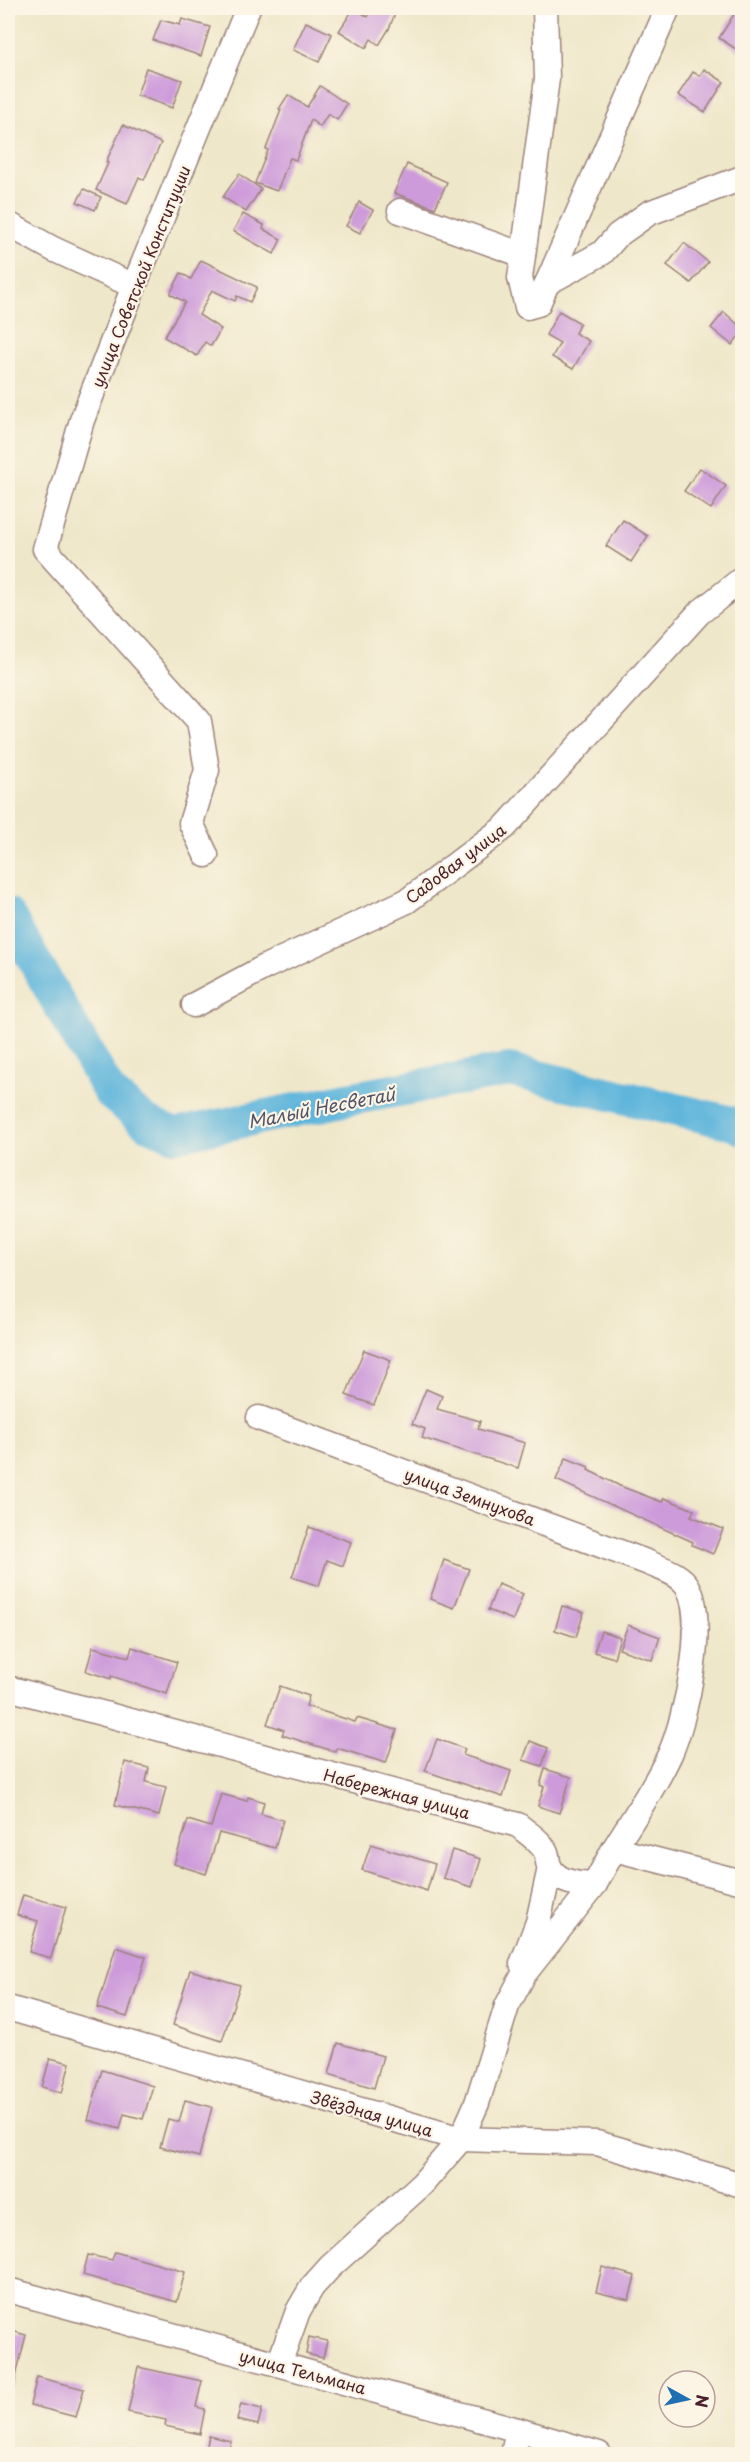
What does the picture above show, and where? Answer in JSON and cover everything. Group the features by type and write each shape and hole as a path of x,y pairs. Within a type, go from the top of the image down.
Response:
{"street":[{"name":"улица Советской Конституции","path":"206,855 191,823 207,770 199,721 45,549 82,420 134,286 248,8"},
{"path":"545,8 547,79 520,278 527,307 538,304 668,8"},
{"path":"547,283 602,253 618,235 649,213 742,178"},
{"path":"400,211 523,255"},
{"path":"8,224 53,249 134,286"},
{"name":"Садовая улица","path":"194,1005 267,966 407,901 505,827 699,613 742,579"},
{"name":"улица Земнухова","path":"258,1418 649,1563 680,1578 688,1587 696,1628 695,1654 683,1715 670,1754 614,1849"},
{"name":"Набережная улица","path":"8,1688 518,1825 545,1851 550,1868"},
{"path":"507,2006 524,1974 595,1884 614,1849 742,1882"},
{"path":"279,2364 298,2311 312,2287 330,2267 422,2184 461,2139 477,2103 507,2006 538,1922 550,1868 567,1881 582,1886 595,1884"},
{"name":"Звёздная улица","path":"8,2008 461,2139 597,2144 742,2185"},
{"name":"улица Тельмана","path":"8,2290 598,2454"},
{"path":"513,2454 518,2430"}],"building":[{"path":"354,8 368,17 372,8 397,8 389,29 379,45 371,39 366,48 339,31"},
{"path":"738,8 742,8 742,53 719,38"},
{"path":"182,19 210,27 201,56 153,40 161,20 180,25"},
{"path":"306,22 332,34 319,62 293,50"},
{"path":"146,68 182,80 172,108 137,95"},
{"path":"704,69 724,82 705,112 678,95 693,72 700,76"},
{"path":"320,86 347,104 337,120 328,114 320,127 311,120 296,160 290,158 277,191 255,183 281,110 279,109 288,95 307,107"},
{"path":"123,125 161,143 144,180 139,177 127,204 96,190"},
{"path":"407,164 447,182 435,208 394,193"},
{"path":"239,174 261,189 246,212 223,197"},
{"path":"84,189 101,197 95,210 77,202"},
{"path":"359,202 373,210 360,233 346,226"},
{"path":"243,214 264,225 263,229 281,239 274,254 233,231"},
{"path":"684,243 708,262 691,283 667,265"},
{"path":"201,260 257,287 250,302 237,296 235,301 212,290 199,315 221,329 211,346 205,342 197,356 164,337 185,302 170,294 181,273 191,279"},
{"path":"559,311 580,323 575,333 589,341 573,369 552,357 560,343 546,335"},
{"path":"724,312 742,328 742,332 732,345 711,328"},
{"path":"700,468 726,486 711,509 684,491"},
{"path":"623,520 648,536 631,562 606,546"},
{"path":"364,1350 391,1360 374,1405 346,1395"},
{"path":"426,1389 442,1396 437,1409 480,1421 478,1429 525,1443 518,1468 422,1438 425,1429 412,1424"},
{"path":"566,1458 589,1467 588,1470 620,1486 662,1502 664,1498 694,1510 691,1516 723,1529 713,1554 692,1545 693,1542 556,1480"},
{"path":"309,1527 351,1542 343,1566 327,1560 319,1586 292,1577"},
{"path":"444,1560 469,1569 454,1608 430,1599"},
{"path":"498,1584 523,1594 513,1620 488,1610"},
{"path":"562,1606 584,1612 576,1637 555,1630"},
{"path":"628,1625 660,1637 652,1660 619,1649"},
{"path":"601,1631 620,1637 614,1658 594,1652"},
{"path":"93,1647 129,1657 132,1647 177,1662 167,1694 111,1676 111,1679 86,1671"},
{"path":"280,1686 309,1696 306,1706 355,1722 357,1718 397,1730 386,1763 337,1748 336,1752 282,1735 284,1730 267,1724"},
{"path":"437,1739 465,1749 463,1755 511,1771 503,1797 425,1771"},
{"path":"530,1741 548,1748 542,1766 523,1760"},
{"path":"125,1762 149,1768 146,1782 166,1787 159,1816 115,1805"},
{"path":"545,1769 571,1777 559,1813 538,1806 544,1787 540,1785"},
{"path":"221,1794 247,1801 248,1797 264,1802 261,1814 283,1820 275,1848 219,1833 206,1874 174,1864 188,1820 211,1827"},
{"path":"371,1844 435,1864 427,1891 362,1870"},
{"path":"452,1850 481,1859 472,1887 443,1878"},
{"path":"23,1895 66,1907 51,1958 29,1952 38,1921 17,1915"},
{"path":"116,1947 146,1957 127,2017 97,2008"},
{"path":"190,1970 240,1985 222,2041 173,2025"},
{"path":"338,2043 383,2056 374,2088 329,2074"},
{"path":"50,2058 70,2063 62,2093 42,2087"},
{"path":"102,2070 153,2086 143,2119 124,2114 120,2129 88,2120"},
{"path":"185,2100 212,2107 199,2157 160,2147 168,2119 179,2122"},
{"path":"115,2252 185,2272 177,2302 83,2275 88,2255 112,2260"},
{"path":"602,2267 635,2276 629,2300 596,2292"},
{"path":"8,2330 26,2335 13,2388 8,2388"},
{"path":"309,2337 327,2341 323,2358 306,2354"},
{"path":"138,2367 202,2381 196,2407 205,2409 200,2434 165,2426 166,2420 128,2412"},
{"path":"37,2377 84,2389 76,2417 30,2405"},
{"path":"241,2404 262,2409 258,2425 237,2420"},
{"path":"209,2436 231,2441 228,2454 205,2454"}],"waterway":[{"name":"Малый Несветай","path":"8,915 110,1093 147,1123 175,1135 348,1099 509,1070 732,1123 742,1128"}]}
